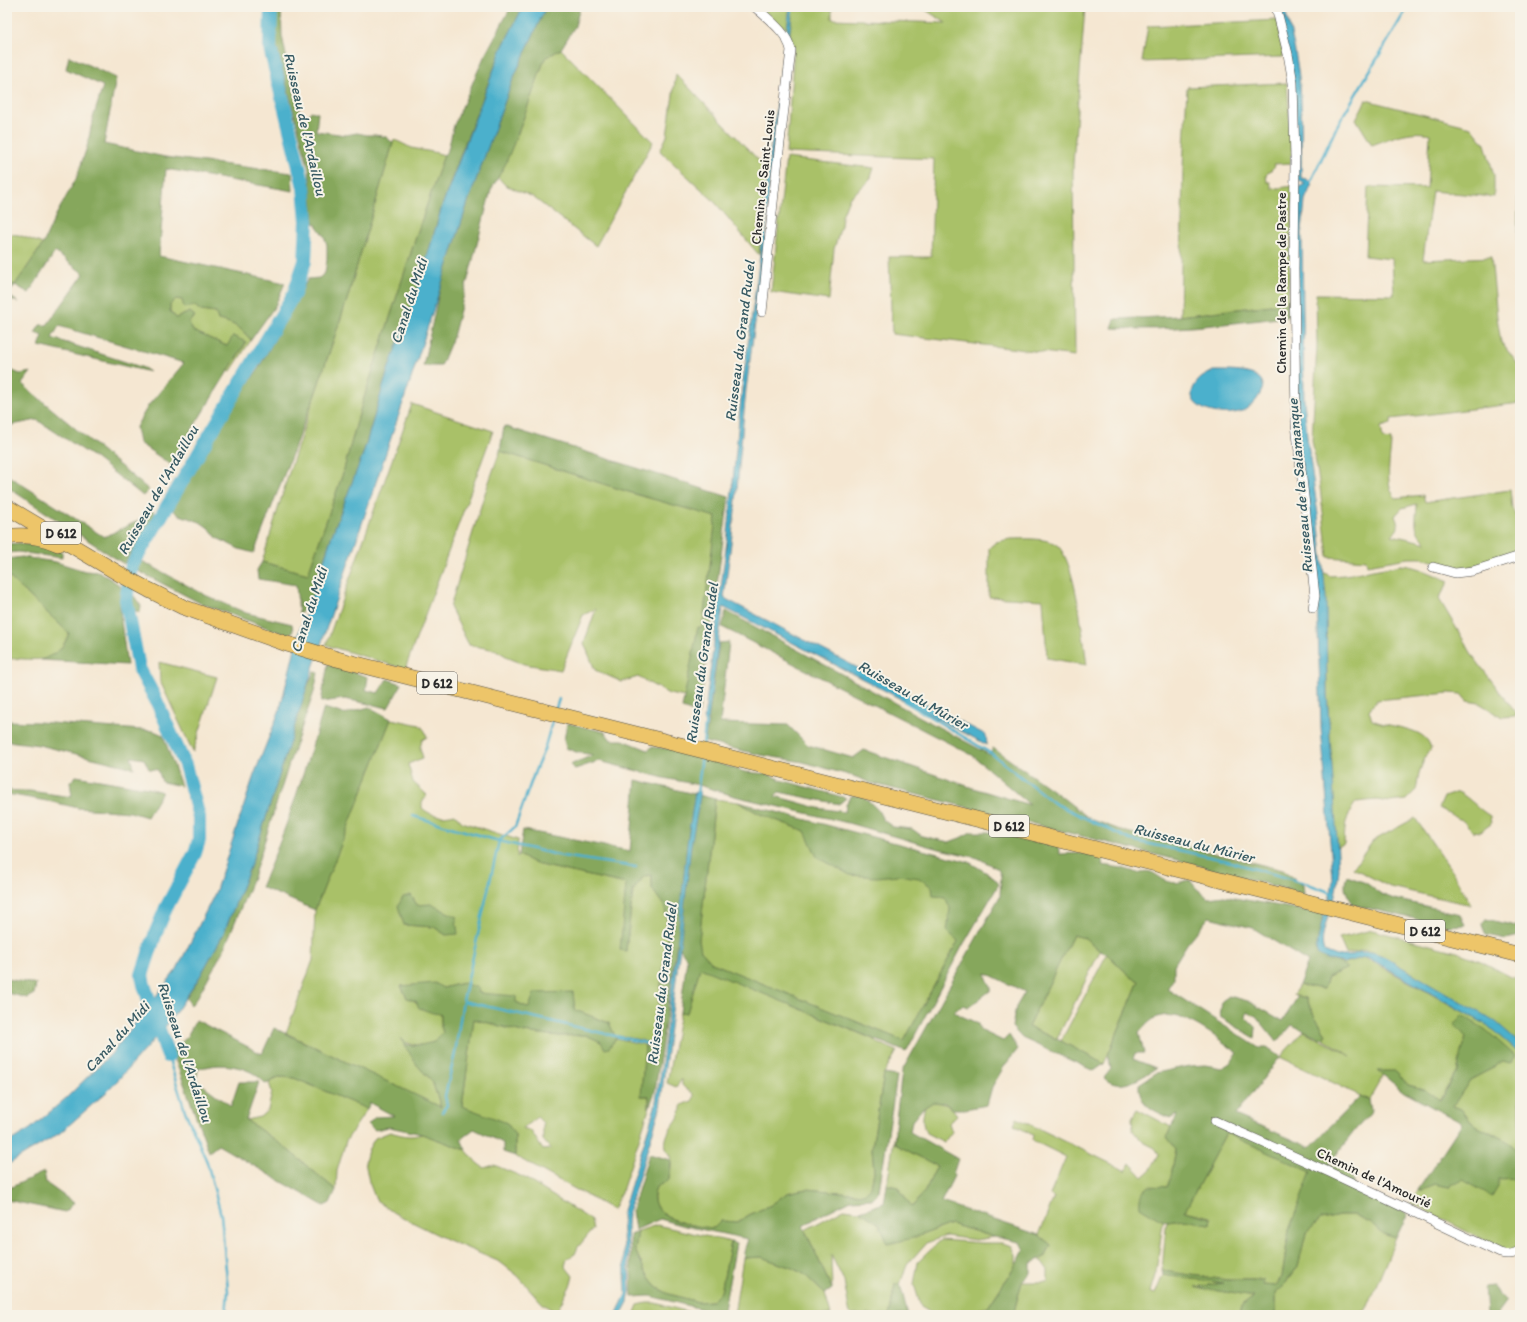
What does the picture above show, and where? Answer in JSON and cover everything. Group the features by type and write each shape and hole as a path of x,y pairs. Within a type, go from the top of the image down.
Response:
{"highway":[{"name":"D 612","path":"7,501 123,574"},
{"name":"D 612","path":"7,506 123,574"},
{"name":"D 612","path":"7,537 22,535 46,539 216,618 284,643 337,658 1520,955"}],"street":[{"name":"Chemin de Saint-Louis","path":"755,7 784,35 790,45 791,58 774,193 762,312"},
{"name":"Chemin de la Rampe de Pastre","path":"1276,7 1288,54 1293,83 1295,158 1294,270 1296,424 1315,589 1313,608"},
{"path":"1433,567 1455,573 1473,571 1520,556"},
{"name":"Chemin de l'Amourié","path":"1215,1121 1500,1253 1507,1255 1520,1250"}],"green space":[{"path":"275,7 281,7 282,36 291,79 299,110 305,120 311,111 318,113 316,131 346,135 357,133 376,135 386,137 393,143 346,303 315,394 254,553 239,549 217,538 210,529 200,522 177,514 170,506 207,441 257,371 308,279 319,278 325,273 327,245 324,236 314,222 309,169 274,38"},
{"path":"511,7 523,7 502,48 462,151 443,203 400,341 388,370 363,454 332,535 309,605 299,614 296,585 258,579 257,570 262,562 308,574 343,473 361,407 418,231 444,155 448,150 454,125 484,57"},
{"path":"546,7 580,7 575,26 561,49 545,58 505,165 491,190 453,337 441,366 423,366 440,288 469,199 513,79"},
{"path":"760,7 790,7 787,29 775,21"},
{"path":"793,7 832,7 832,19 946,23 921,7 1085,7 1073,164 1075,356 892,334 889,257 931,257 934,159 786,153 794,47 789,39"},
{"path":"1278,20 1283,57 1142,62 1148,26"},
{"path":"561,49 653,142 596,246 533,197 505,185 498,177 520,128 545,58"},
{"path":"69,56 116,78 104,144 165,157 292,173 293,191 166,169 159,256 285,283 275,306 251,340 236,326 218,320 216,313 201,311 195,306 184,308 182,300 176,299 170,305 170,311 176,318 190,312 195,316 189,322 193,331 227,346 233,336 246,342 180,449 173,466 139,443 136,427 148,406 184,363 59,326 52,338 144,368 150,372 39,346 43,336 35,333 40,325 47,325 84,274 55,252 29,293 15,285 43,244 56,215 76,179 87,147 93,118 103,86 66,69"},
{"path":"676,74 767,169 759,255 713,200 660,151 667,136"},
{"path":"1287,83 1293,163 1274,164 1275,166 1266,175 1267,182 1270,182 1272,189 1293,186 1288,303 1180,316 1183,168 1187,87"},
{"path":"1366,100 1471,127 1485,144 1494,175 1494,197 1432,191 1423,260 1491,257 1501,342 1520,367 1520,403 1391,419 1391,424 1381,427 1383,439 1391,440 1389,478 1392,492 1396,498 1423,495 1425,502 1510,490 1512,508 1520,524 1520,553 1471,568 1456,568 1422,558 1408,558 1367,565 1366,560 1328,557 1320,487 1312,440 1317,344 1316,294 1394,295 1392,259 1365,256 1368,187 1427,188 1430,134 1408,133 1372,145 1356,119","holes":["1417,504 1417,530 1427,543 1392,535 1398,527 1395,516 1402,508"]},
{"path":"394,140 412,148 444,155 361,407 343,473 308,574 262,562 291,466 346,303"},
{"path":"1519,157 1520,239 1517,240"},
{"path":"786,158 874,168 870,180 849,198 842,216 841,226 834,249 829,300 771,292"},
{"path":"7,234 19,235 43,244 15,285 7,282"},
{"path":"7,282 15,285 8,295 18,302 7,299"},
{"path":"175,299 183,300 201,311 216,313 218,320 236,326 251,340 231,371 228,371 246,343 227,346 193,331 189,322 195,317 190,312 176,318 170,311 170,305"},
{"path":"1288,303 1288,317 1178,328 1112,328 1115,319 1180,316"},
{"path":"7,358 11,370 20,374 31,372 22,384 149,490 143,496 95,458 37,420 7,426"},
{"path":"412,404 493,431 405,669 326,645"},
{"path":"504,426 729,497 699,714 682,708 698,627 702,628 716,517 635,494 500,451"},
{"path":"500,451 635,494 717,517 702,629 698,627 685,697 669,694 638,677 622,682 595,670 584,643 596,609 583,615 561,670 524,664 511,659 496,650 469,645 450,607 484,496"},
{"path":"7,475 104,537 144,518 151,509 155,514 124,564 7,487"},
{"path":"1010,539 1036,539 1049,541 1058,546 1064,555 1070,568 1078,602 1087,665 1047,658 1043,600 989,597 989,548 996,542"},
{"path":"19,543 51,548 62,552 62,558 18,552 7,553 7,544"},
{"path":"22,557 56,562 85,571 98,572 122,587 129,589 141,606 140,612 133,610 123,600 120,605 127,665 41,660 59,650 69,633 7,575 7,559"},
{"path":"140,560 205,595 246,613 292,624 293,631 287,635 200,603 136,570"},
{"path":"1401,565 1420,569 1449,581 1439,599 1473,656 1518,716 1520,715 1520,720 1517,716 1502,717 1479,703 1467,701 1461,694 1449,693 1377,700 1369,710 1372,720 1416,732 1427,740 1431,748 1425,757 1419,773 1416,790 1406,800 1390,802 1377,800 1356,802 1346,822 1344,844 1337,847 1327,691 1326,614 1323,572 1330,576 1345,575"},
{"path":"7,575 69,633 58,652 51,657 44,659 7,659"},
{"path":"726,611 990,755 993,748 1090,819 1123,831 1283,870 1303,885 1304,894 1189,863 871,783 856,777 803,762 761,755 705,742 719,643 729,642 720,723 788,725 808,745 853,758 864,750 973,788 1030,805 972,755 722,627"},
{"path":"159,662 217,677 193,752 160,681"},
{"path":"328,664 368,677 366,690 378,693 387,679 402,684 388,708 345,699 321,702"},
{"path":"314,672 318,673 314,692 289,764 253,878 224,949 197,998 191,1005 186,998 223,935 252,862 305,691"},
{"path":"369,707 391,719 315,910 261,887 279,843 303,776 324,708 344,714"},
{"path":"391,719 420,725 425,731 427,737 422,740 420,748 423,758 408,764 413,782 427,795 422,803 422,808 438,816 455,814 462,822 518,840 517,857 519,855 536,864 626,884 626,951 633,891 644,876 652,875 652,889 665,907 668,931 653,1045 641,1040 614,1035 609,1023 575,1010 529,1008 516,1002 479,993 463,983 443,988 401,986 407,998 432,1012 441,1014 441,1027 443,1032 435,1041 426,1045 417,1045 409,1044 402,1040 417,1065 432,1081 441,1108 286,1033 313,960 315,910","holes":["411,895 417,905 446,935 434,927 404,925"]},
{"path":"7,721 154,731 163,735 181,786 162,782 158,770 149,769 144,759 131,757 134,768 39,745 7,741"},
{"path":"567,723 605,732 611,740 623,740 648,750 652,747 671,749 745,772 768,774 781,780 846,798 839,804 779,792 775,796 818,808 845,812 850,796 862,795 878,810 883,820 893,827 912,829 922,836 949,842 971,832 988,832 1057,845 1060,854 1084,853 1104,858 1102,865 1122,868 1138,873 1148,871 1152,872 1172,883 1190,880 1196,888 1208,898 1224,896 1324,914 1316,951 1330,960 1338,962 1348,968 1328,977 1324,989 1299,985 1308,962 1253,928 1209,917 1187,944 1174,965 1174,978 1167,989 1259,1048 1267,1048 1280,1057 1235,1115 1310,1147 1360,1096 1369,1100 1371,1109 1370,1114 1356,1129 1329,1164 1351,1175 1354,1187 1408,1213 1396,1238 1383,1234 1371,1223 1354,1215 1339,1215 1321,1219 1306,1233 1298,1266 1285,1284 1276,1292 1276,1315 1239,1315 1241,1306 1254,1297 1195,1287 1223,1283 1163,1275 1162,1271 1226,1280 1264,1280 1263,1285 1275,1286 1282,1277 1289,1230 1311,1172 1226,1133 1185,1211 1211,1218 1210,1224 1184,1220 1167,1222 1159,1219 1140,1207 1141,1195 1149,1186 1167,1187 1171,1176 1176,1149 1167,1137 1178,1115 1171,1118 1153,1110 1141,1097 1139,1084 1156,1073 1189,1066 1205,1065 1222,1068 1230,1063 1238,1053 1189,1021 1168,1015 1155,1018 1150,1021 1139,1033 1144,1053 1135,1053 1133,1059 1156,1068 1137,1080 1124,1084 1110,1082 1104,1078 1111,1069 1108,1055 1139,981 1131,977 1107,954 1100,951 1085,938 1073,935 1028,1027 1061,1041 1104,1064 1094,1071 1022,1038 1012,1027 1016,1007 1025,992 986,973 991,990 969,1007 962,1005 954,1012 978,1024 980,1030 1003,1041 1009,1035 1018,1049 1005,1065 992,1087 987,1105 965,1109 953,1109 945,1103 933,1102 922,1109 912,1121 910,1132 958,1159 953,1174 954,1176 941,1202 1039,1235 1051,1245 1045,1257 1031,1263 1031,1273 1022,1282 1013,1315 983,1315 1016,1265 1024,1250 1020,1242 994,1237 951,1224 913,1238 888,1244 879,1224 860,1211 884,1203 887,1185 898,1187 912,1207 925,1191 937,1166 895,1144 895,1127 902,1071 1000,896 1001,876 998,869 978,858 931,847 848,823 734,796 699,785 664,778 599,761 575,769 570,765 593,755 576,752 566,748 564,740"},
{"path":"76,776 148,788 162,792 147,817 130,812 78,808 7,794 7,790 30,791 72,797 70,782"},
{"path":"636,780 715,799 699,940 701,951 712,963 904,1041 958,941 947,931 950,908 945,897 933,896 932,887 919,878 898,875 876,877 850,875 817,857 805,831 760,814 738,802 969,862 992,876 999,884 963,945 906,1052 700,968 687,1013 680,1012 687,959 677,944 655,1091 649,1109 649,1096 641,1096 645,1045 653,1051 668,931 665,907 652,889 652,875 644,876 633,891 626,951 620,950 626,884 536,864 519,855 523,830 630,851"},
{"path":"1458,792 1490,816 1491,824 1480,832 1473,831 1463,821 1439,808 1444,797"},
{"path":"715,799 738,802 760,814 805,831 901,861 977,907 904,1041 712,963 700,951 699,940"},
{"path":"1415,818 1452,871 1471,905 1390,887 1353,868 1373,841"},
{"path":"1347,876 1366,883 1381,894 1394,899 1460,914 1465,925 1446,926 1354,905 1345,888"},
{"path":"411,895 417,905 431,904 457,917 458,934 446,935 434,927 404,925 398,906 403,897"},
{"path":"1486,919 1520,927 1520,936 1506,939 1486,935 1482,925"},
{"path":"1372,930 1457,952 1481,961 1511,977 1520,979 1520,1043 1495,1022 1381,955 1365,950 1346,954 1339,938"},
{"path":"1073,935 1085,938 1100,951 1057,1039 1028,1027"},
{"path":"1107,954 1131,977 1139,981 1104,1064 1061,1041"},
{"path":"1364,957 1487,1025 1520,1054 1520,1152 1504,1139 1472,1123 1461,1109 1453,1106 1470,1080 1495,1067 1502,1061 1466,1037 1457,1072 1439,1100 1423,1089 1408,1085 1396,1072 1379,1072 1384,1074 1369,1100 1280,1057 1304,1031 1351,1056 1323,1039 1326,1034 1314,1015 1306,998 1293,995 1299,985 1324,989 1328,977 1347,968 1338,962 1345,963"},
{"path":"700,967 875,1040 878,1043 897,1051 884,1074 872,1148 874,1171 871,1187 864,1194 806,1189 787,1193 771,1205 737,1222 721,1221 714,1228 679,1222 662,1213 657,1207 654,1198 656,1187 669,1180 671,1170 671,1159 666,1145 667,1136 678,1118 681,1106 692,1101 694,1098 693,1094 682,1085 682,1079 676,1087 667,1083 680,1012 687,1013"},
{"path":"7,979 36,984 34,994 27,998 7,993"},
{"path":"435,983 443,988 463,983 478,988 479,993 516,996 516,1002 529,1008 534,993 573,992 575,1010 609,1023 616,1038 609,1048 605,1049 601,1042 586,1035 560,1036 522,1032 474,1019 462,1106 507,1123 515,1135 515,1156 503,1152 503,1143 474,1129 461,1139 466,1150 422,1134 389,1127 375,1130 368,1124 375,1117 394,1116 370,1103 367,1109 294,1078 279,1077 266,1084 257,1076 245,1069 225,1065 198,1069 196,1080 231,1106 239,1082 259,1082 246,1120 282,1145 336,1190 330,1203 324,1206 218,1145 209,1152 172,1051 186,1038 196,1020 262,1054 274,1028 441,1107 432,1081 417,1065 400,1038 408,1045 421,1045 434,1042 443,1032 441,1027 441,1014 419,1008 416,1001 407,998 401,986"},
{"path":"1229,996 1248,1001 1283,1021 1298,996 1306,998 1314,1015 1326,1034 1323,1039 1292,1025 1277,1042 1256,1016 1247,1012 1246,1018 1256,1028 1255,1038 1220,1017 1222,1001"},
{"path":"1462,1015 1486,1030 1515,1056 1510,1063 1502,1061 1495,1067 1470,1080 1453,1106 1461,1109 1472,1123 1504,1139 1520,1152 1520,1194 1515,1192 1517,1179 1498,1180 1498,1186 1492,1196 1463,1180 1449,1187 1435,1184 1418,1190 1462,1123 1404,1092 1378,1071 1396,1071 1408,1085 1423,1089 1440,1100 1457,1072 1466,1037 1454,1024"},
{"path":"474,1019 522,1032 560,1036 586,1035 601,1042 609,1048 616,1038 645,1045 641,1096 649,1096 649,1109 623,1188 613,1210 515,1156 515,1135 462,1106","holes":["537,1117 543,1123 543,1140 551,1149 543,1150 531,1131 523,1128"]},
{"path":"884,1074 897,1076 879,1191 872,1199 851,1200 803,1226 832,1289 825,1294 804,1274 792,1268 761,1257 743,1258 748,1239 685,1226 660,1219 635,1230 632,1211 649,1154 671,1160 669,1180 656,1187 654,1198 657,1207 662,1213 670,1218 679,1222 698,1226 714,1228 721,1221 738,1222 771,1205 787,1193 806,1189 864,1194 871,1187 874,1171 872,1148"},
{"path":"279,1077 294,1078 367,1109 346,1141 337,1171 336,1190 282,1145 246,1120 260,1117 268,1110 272,1092 269,1083"},
{"path":"933,1102 947,1105 957,1115 949,1123 952,1132 944,1142 926,1133 923,1123 925,1107"},
{"path":"1137,1109 1171,1127 1167,1137 1176,1148 1171,1176 1167,1187 1160,1187 1159,1219 1164,1221 1156,1272 1150,1292 1155,1294 1163,1275 1225,1283 1197,1287 1254,1297 1241,1306 1239,1315 1013,1315 1022,1282 1048,1282 1048,1270 1040,1259 1045,1257 1051,1245 1039,1235 1054,1197 1050,1195 1066,1157 1032,1140 1033,1135 1014,1125 1017,1118 1126,1171 1130,1163 1143,1177 1150,1171 1159,1154 1155,1148 1143,1142 1133,1131 1132,1118"},
{"path":"390,1132 410,1136 422,1134 466,1150 477,1163 484,1168 494,1165 523,1177 591,1220 593,1229 578,1247 575,1254 567,1259 565,1266 573,1276 571,1284 556,1313 542,1303 518,1276 500,1262 448,1240 394,1213 376,1200 369,1182 365,1162 368,1150 375,1138"},
{"path":"895,1133 895,1144 937,1166 925,1191 912,1207 898,1187 887,1185"},
{"path":"1226,1133 1312,1172 1289,1230 1282,1277 1274,1286 1262,1285 1264,1280 1228,1280 1162,1271 1167,1222 1185,1220 1210,1224 1211,1217 1185,1211"},
{"path":"44,1172 46,1183 74,1203 65,1212 7,1200 7,1189"},
{"path":"1463,1179 1517,1179 1515,1192 1520,1194 1520,1239 1518,1241 1520,1246 1509,1251 1500,1249 1410,1202 1418,1190 1435,1184 1449,1187"},
{"path":"844,1209 860,1211 879,1224 913,1238 951,1224 994,1237 976,1240 946,1236 926,1243 907,1265 900,1284 895,1284 890,1312 888,1315 850,1315 844,1281 831,1255 832,1289 805,1230"},
{"path":"1339,1215 1354,1215 1371,1223 1383,1234 1396,1238 1366,1311 1356,1315 1276,1315 1276,1292 1285,1284 1298,1266 1306,1233 1321,1219"},
{"path":"657,1225 731,1242 721,1292 712,1301 698,1302 669,1294 656,1287 645,1271 635,1250 638,1231"},
{"path":"638,1231 635,1250 645,1271 656,1287 669,1294 698,1302 712,1301 721,1292 731,1242 736,1244 723,1315 710,1315 709,1311 650,1296 632,1297 630,1235"},
{"path":"941,1240 1002,1243 1012,1246 1016,1255 1016,1265 988,1307 969,1312 933,1314 921,1307 914,1284 918,1262"},
{"path":"761,1257 804,1274 825,1294 831,1315 734,1315 743,1258"},
{"path":"895,1284 900,1284 908,1315 888,1315 890,1312"},
{"path":"1494,1285 1499,1295 1506,1302 1498,1313 1499,1315 1486,1315 1484,1286"},
{"path":"655,1303 700,1315 634,1315 638,1305"}],"water":[{"name":"Canal du Midi","path":"523,7 546,7 513,79 469,199 410,382 313,668 252,862 223,935 199,978 170,1021 110,1089 60,1133 7,1165 7,1143 30,1129 66,1098 112,1053 177,969 215,893 254,775 280,709 299,632 332,535 363,454 388,370 419,284 443,203 502,48"},
{"path":"790,7 793,7 770,177 764,256 746,389 735,511 724,598 986,735 987,745 723,607 708,720 704,719 728,533 742,388 760,256 767,177"},
{"path":"1277,7 1284,7 1293,41 1299,75 1301,98 1301,178 1307,179 1312,184 1305,200 1302,232 1304,399 1307,437 1318,515 1326,597 1327,694 1339,869 1335,895 1324,931 1324,951 1337,956 1348,956 1359,952 1372,952 1381,955 1496,1022 1520,1043 1520,1054 1487,1025 1367,957 1344,963 1330,960 1318,955 1316,950 1322,921 1331,893 1333,879 1321,727 1317,596 1298,438 1297,188 1305,184 1296,179 1295,94"},
{"path":"1213,371 1236,371 1253,375 1259,378 1263,383 1262,390 1253,404 1241,411 1219,413 1208,410 1199,406 1193,399 1192,391 1199,380"},
{"path":"695,792 700,792 700,797 691,845 660,1108 628,1212 627,1227 630,1291 628,1302 621,1315 616,1315 626,1294 622,1214 655,1107 677,947 687,844"}],"waterway":[{"name":"Ruisseau de l'Ardaillou","path":"168,1056 142,975 156,932 166,908 195,853 199,840 199,817 185,765 156,700 139,668 126,600 132,565 294,294 305,261 307,221 304,187 270,48 271,7"},
{"name":"Ruisseau de la Salamanque","path":"1309,185 1338,124 1408,7"},
{"path":"556,708 559,699"},
{"name":"Ruisseau du Mûrier","path":"904,701 992,754 1054,803 1131,840 1224,860 1308,884 1332,893"},
{"name":"Ruisseau du Grand Rudel","path":"703,745 706,718"},
{"path":"442,1112 447,1105 445,1096 455,1053 463,1001 499,841 515,827 544,750 553,719"},
{"name":"Ruisseau du Grand Rudel","path":"697,795 702,756"},
{"path":"413,816 499,841 562,856 636,867"},
{"path":"463,1001 650,1044"},
{"name":"Ruisseau de l'Ardaillou","path":"168,1056 185,1111 207,1162 221,1215 228,1291 226,1315"}]}
